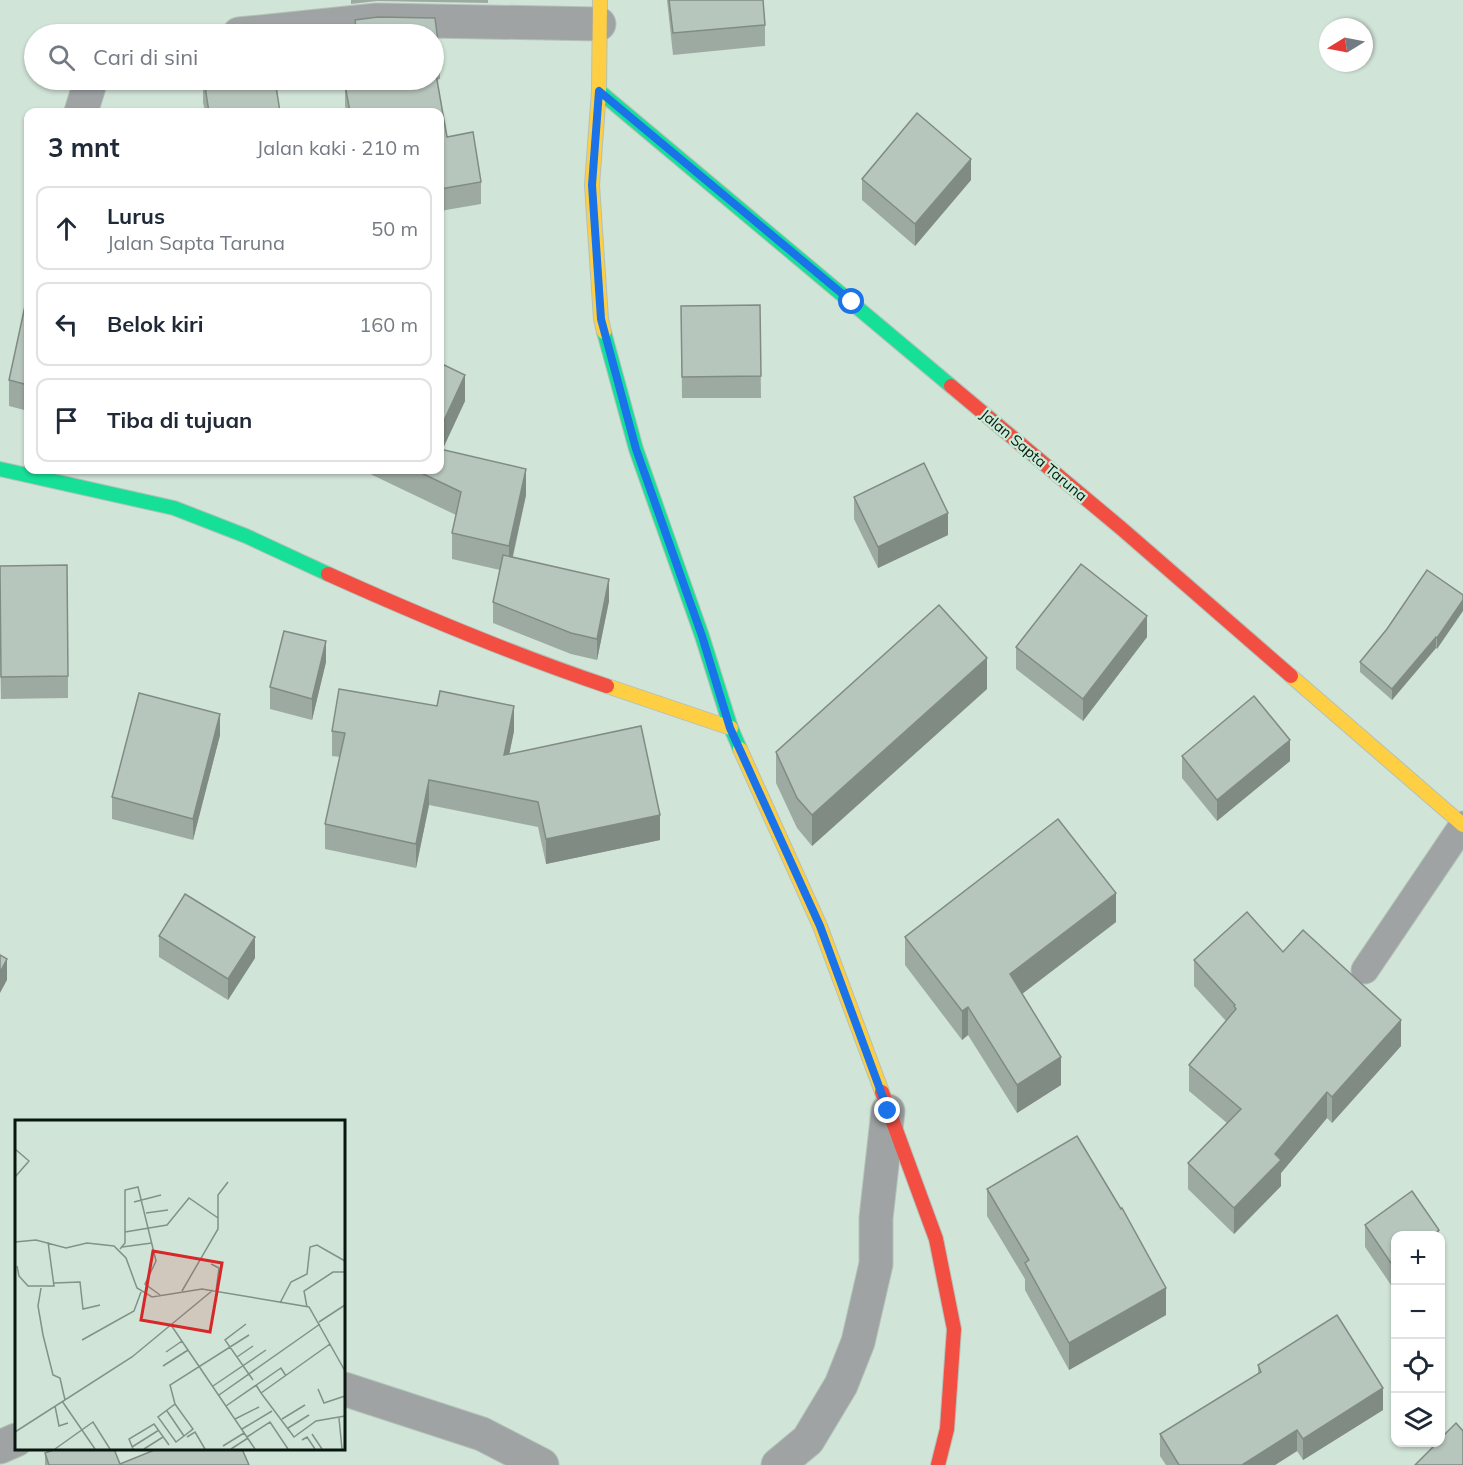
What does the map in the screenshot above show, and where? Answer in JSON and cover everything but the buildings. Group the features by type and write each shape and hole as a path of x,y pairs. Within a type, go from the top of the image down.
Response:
{"street":[{"path":"337,24 377,20 599,12 599,91 592,185 601,319 636,449 702,636 730,728 820,926 936,1239 954,1329 947,1429 938,1465"},
{"path":"82,108 89,90"},
{"name":"Jalan Sapta Taruna","path":"599,91 1113,521 1463,825"},
{"path":"0,469 174,508 246,536 408,610 554,668 730,728"},
{"path":"778,1465 808,1440 841,1385 858,1341 876,1264 876,1218 888,1111"},
{"path":"345,1389 482,1434 542,1465"},
{"path":"0,1447 15,1440"}],"lane":[{"path":"1365,970 1463,825"}],"traffic: fast":[{"path":"599,91 951,386"},
{"path":"604,332 636,449 740,749"},
{"path":"0,469 174,508 246,536 328,574"}],"traffic: slow":[{"path":"600,0 599,91 592,185 601,319 604,332"},
{"path":"1291,676 1463,825"},
{"path":"607,686 731,728"},
{"path":"740,749 820,926 882,1092"}],"traffic: jam":[{"path":"951,386 1122,529 1291,676"},
{"path":"328,574 466,633 607,686"},
{"path":"882,1092 936,1239 954,1329 947,1429 938,1465"}],"route":[{"path":"852,302 599,91 592,185 601,319 636,449 702,636 730,728 820,926 888,1111"}]}
